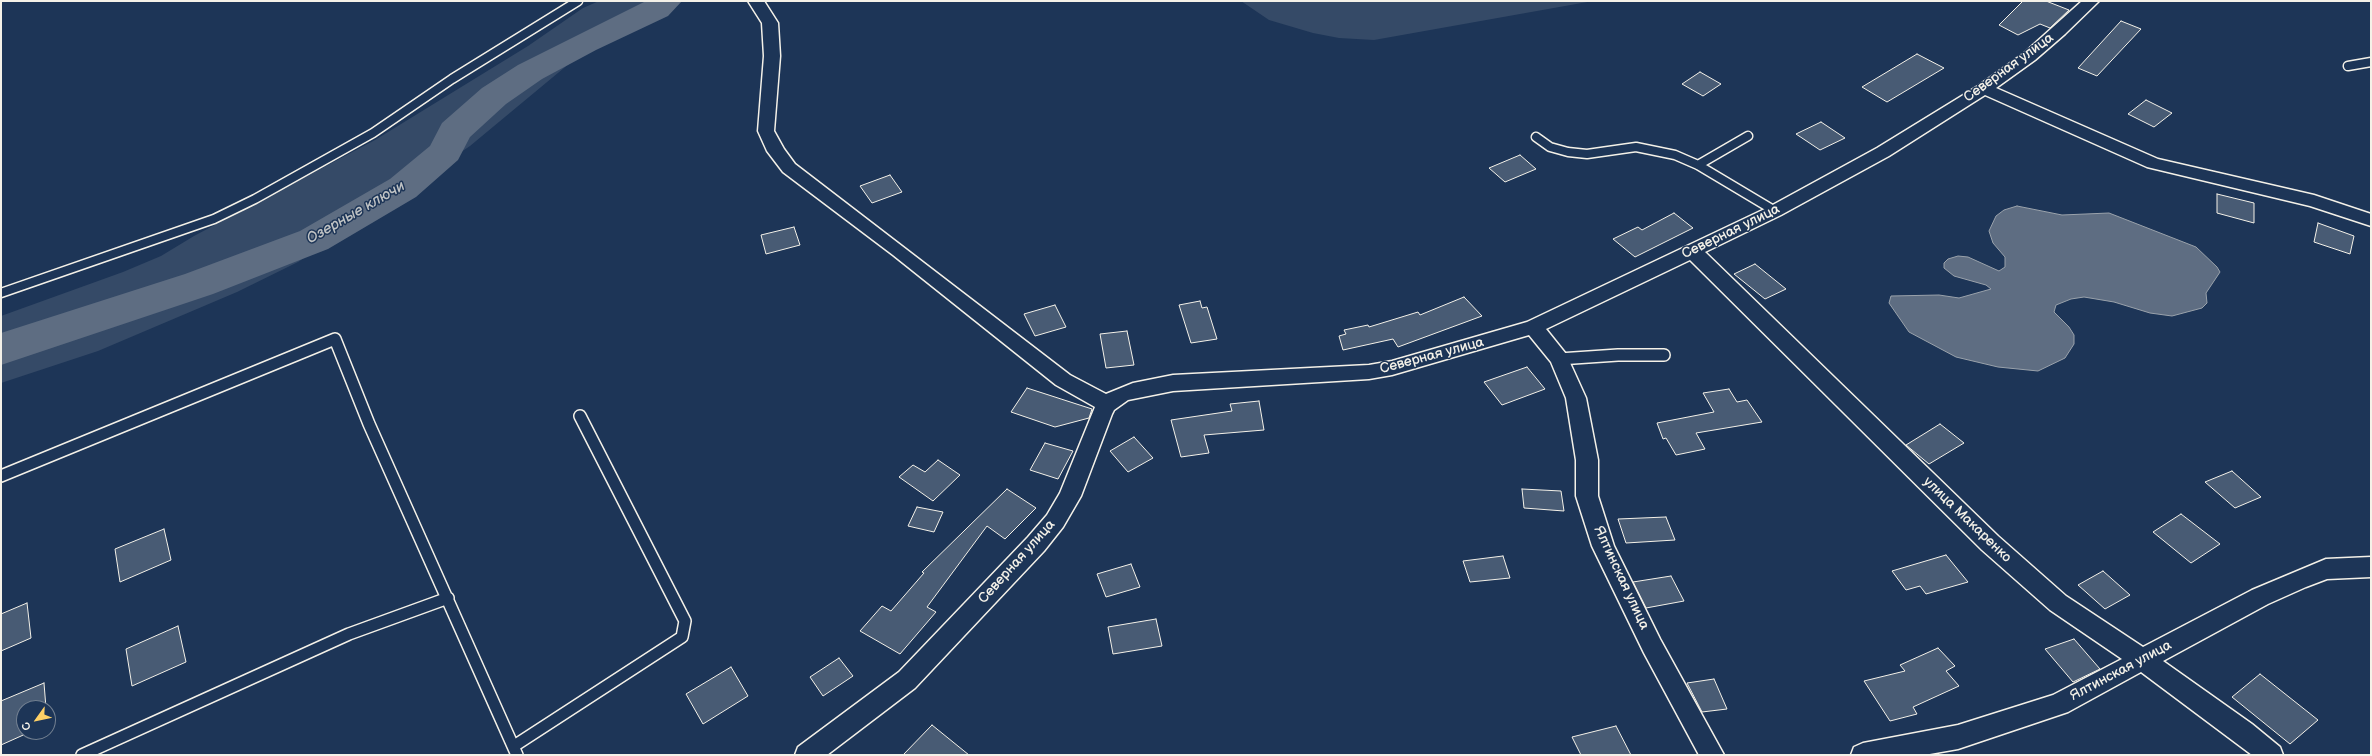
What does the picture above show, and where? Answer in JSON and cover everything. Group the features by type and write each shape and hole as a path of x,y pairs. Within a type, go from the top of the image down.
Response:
{"street":[{"path":"756,1 770,23 771,36 772,56 766,131 776,151 789,168 899,251 1063,380 1107,404"},
{"name":"Северная улица","path":"807,755 907,680 1036,544 1055,521 1070,496 1107,404 1134,391 1173,383 1369,372 1392,368 1533,327 1775,211 1883,152 1984,89 2029,57 2060,31 2091,1"},
{"path":"1984,89 2153,163 2314,201 2371,220"},
{"name":"улица Макаренко","path":"1692,251 1990,543 2058,603 2143,660 2243,732 2271,755"},
{"name":"Ялтинская улица","path":"1533,327 1559,359 1576,398 1587,460 1587,496 1603,546 1652,646 1712,755"},
{"name":"Ялтинская улица","path":"1863,755 1958,737 2059,704 2260,597 2298,580 2326,569 2371,567"}],"lane":[{"path":"1,293 201,224 255,198 373,133 452,79 578,1"},
{"path":"2348,66 2371,62"},
{"path":"1698,165 1748,136"},
{"path":"1536,137 1550,147 1568,152 1587,154 1636,146 1675,155 1698,165 1775,211"},
{"path":"1,476 335,339 369,424 516,750 682,637 684,621 580,416"},
{"path":"1559,359 1618,354 1664,355"},
{"path":"82,755 349,634 448,598"}],"shaded area":[{"path":"599,1 682,1 582,53 470,146 298,262 237,292 98,351 1,383 1,316 123,272 161,256 194,236 375,140 528,46 583,8"},
{"path":"1241,1 1593,1 1374,40 1339,38 1313,33 1269,20"},
{"path":"2017,206 2062,215 2109,213 2196,247 2217,267 2220,272 2206,293 2207,303 2202,308 2172,316 2150,313 2114,302 2084,297 2071,299 2056,305 2054,312 2069,327 2074,335 2074,344 2065,358 2038,371 1998,367 1956,357 1909,332 1889,303 1891,296 1939,295 1959,298 1991,289 1986,285 1954,276 1944,268 1944,263 1948,259 1958,256 1968,257 1999,271 2005,267 2005,257 1993,243 1989,231 1996,216 2004,210"}],"building":[{"path":"2023,1 2046,1 2069,10 2050,28 2040,24 2018,35 1999,25"},
{"path":"2121,21 2141,29 2097,76 2078,68"},
{"path":"1917,54 1944,68 1887,102 1862,87"},
{"path":"1700,72 1721,84 1703,96 1682,84"},
{"path":"2146,100 2172,113 2154,127 2128,114"},
{"path":"1821,122 1845,138 1820,150 1796,134"},
{"path":"1520,155 1536,169 1505,182 1489,168"},
{"path":"890,175 902,192 872,203 860,186"},
{"path":"2217,194 2254,203 2254,223 2217,213"},
{"path":"1674,213 1693,228 1635,257 1613,239 1638,227 1642,230"},
{"path":"2318,223 2354,236 2350,254 2314,242"},
{"path":"794,227 800,245 766,254 761,235"},
{"path":"1755,264 1786,289 1765,299 1734,274"},
{"path":"1464,297 1482,316 1398,347 1393,339 1343,350 1339,336 1346,334 1344,330 1368,325 1369,327 1418,312 1420,315"},
{"path":"1200,301 1202,308 1207,307 1217,339 1191,343 1179,305"},
{"path":"1055,305 1066,327 1035,336 1024,314"},
{"path":"1127,331 1134,365 1106,368 1100,334"},
{"path":"1527,367 1545,389 1502,405 1484,382"},
{"path":"1027,388 1092,409 1089,418 1055,427 1011,412"},
{"path":"1729,389 1737,402 1747,400 1762,422 1696,433 1705,449 1676,455 1666,438 1663,439 1657,423 1714,412 1703,393"},
{"path":"1259,401 1264,430 1204,435 1209,453 1181,457 1171,420 1232,411 1230,404"},
{"path":"1940,424 1964,443 1929,464 1906,445"},
{"path":"1134,437 1153,458 1128,472 1110,451"},
{"path":"1045,443 1073,451 1058,479 1030,470"},
{"path":"938,460 960,475 933,501 899,477 913,465 925,472"},
{"path":"2232,471 2261,497 2235,508 2205,482"},
{"path":"1007,489 1036,508 1005,539 987,526 927,607 936,612 900,654 860,631 882,606 891,611 924,573 922,572"},
{"path":"1522,489 1561,491 1564,511 1524,508"},
{"path":"917,507 943,512 934,532 908,526"},
{"path":"2181,514 2220,544 2191,563 2153,532"},
{"path":"1666,517 1675,540 1626,543 1618,519"},
{"path":"164,529 171,560 120,582 115,549"},
{"path":"1946,555 1968,582 1926,594 1920,586 1906,590 1892,571"},
{"path":"1503,556 1510,578 1470,582 1463,561"},
{"path":"1131,564 1140,587 1106,597 1097,574"},
{"path":"2103,571 2130,595 2105,609 2078,585"},
{"path":"1671,576 1684,601 1646,608 1633,582"},
{"path":"27,603 31,638 1,651 1,614"},
{"path":"1156,619 1162,646 1113,654 1108,627"},
{"path":"178,626 186,662 132,686 126,649"},
{"path":"2074,639 2100,669 2073,682 2045,649"},
{"path":"1938,648 1955,666 1946,671 1959,686 1913,707 1917,714 1890,721 1864,681 1905,671 1900,665"},
{"path":"839,658 853,676 823,696 810,677"},
{"path":"731,667 748,696 703,724 686,694"},
{"path":"2260,674 2318,720 2290,744 2232,697"},
{"path":"1714,679 1727,709 1702,712 1687,683"},
{"path":"44,683 45,700 16,700 16,738 1,745 1,701"},
{"path":"932,725 969,755 903,755"},
{"path":"1616,726 1631,755 1581,755 1572,737"}],"waterway":[{"name":"Озерные ключи","path":"1,349 199,284 314,240 403,188 445,152 455,131 494,96 530,72 584,43 656,9 666,1"}]}
